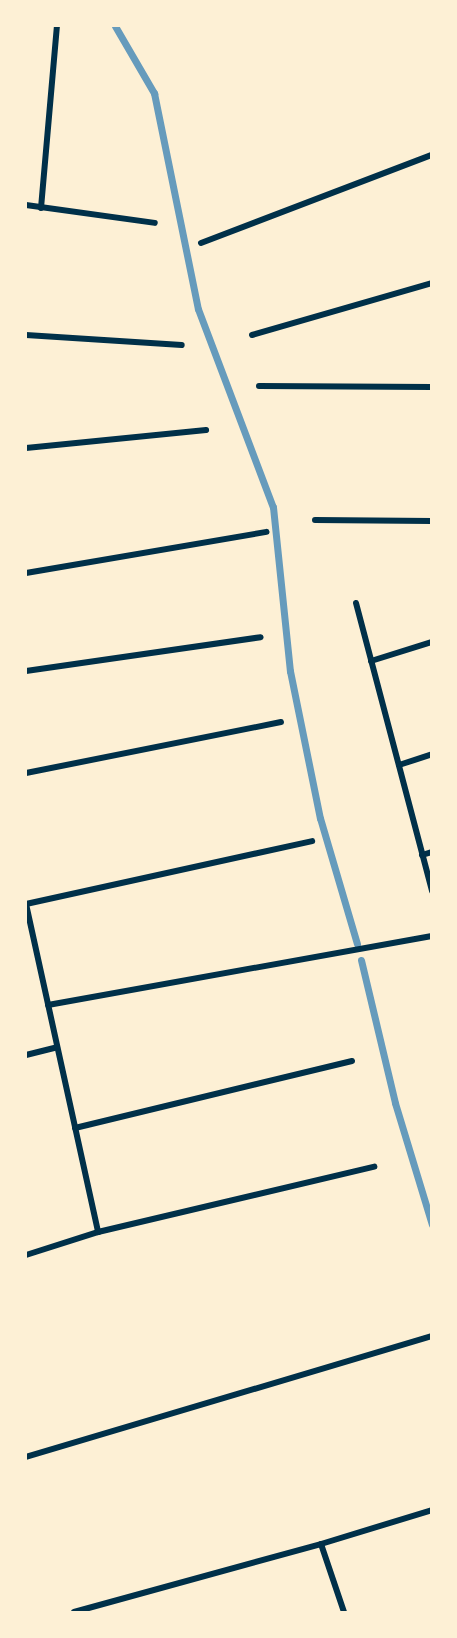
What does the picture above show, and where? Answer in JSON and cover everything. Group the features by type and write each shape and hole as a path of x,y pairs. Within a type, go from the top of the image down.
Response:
{"street":[{"path":"41,208 57,26"},
{"path":"201,243 432,155"},
{"path":"26,205 155,223"},
{"path":"252,335 432,283"},
{"path":"26,335 182,345"},
{"path":"259,386 432,387"},
{"path":"26,448 206,430"},
{"path":"315,520 432,521"},
{"path":"26,573 267,532"},
{"path":"356,603 432,891"},
{"path":"26,671 261,637"},
{"path":"372,661 432,642"},
{"path":"26,773 281,722"},
{"path":"399,765 432,754"},
{"path":"98,1232 26,904 312,841"},
{"path":"422,855 432,852"},
{"path":"48,1005 432,936"},
{"path":"26,1055 57,1047"},
{"path":"75,1128 352,1061"},
{"path":"26,1255 98,1232 374,1167"},
{"path":"26,1457 432,1336"},
{"path":"74,1612 321,1544 432,1510"},
{"path":"321,1544 344,1612"}],"waterway":[{"path":"115,26 154,93 198,309 273,507 290,671 320,818 357,944"},
{"path":"361,960 395,1103 432,1225"}]}
